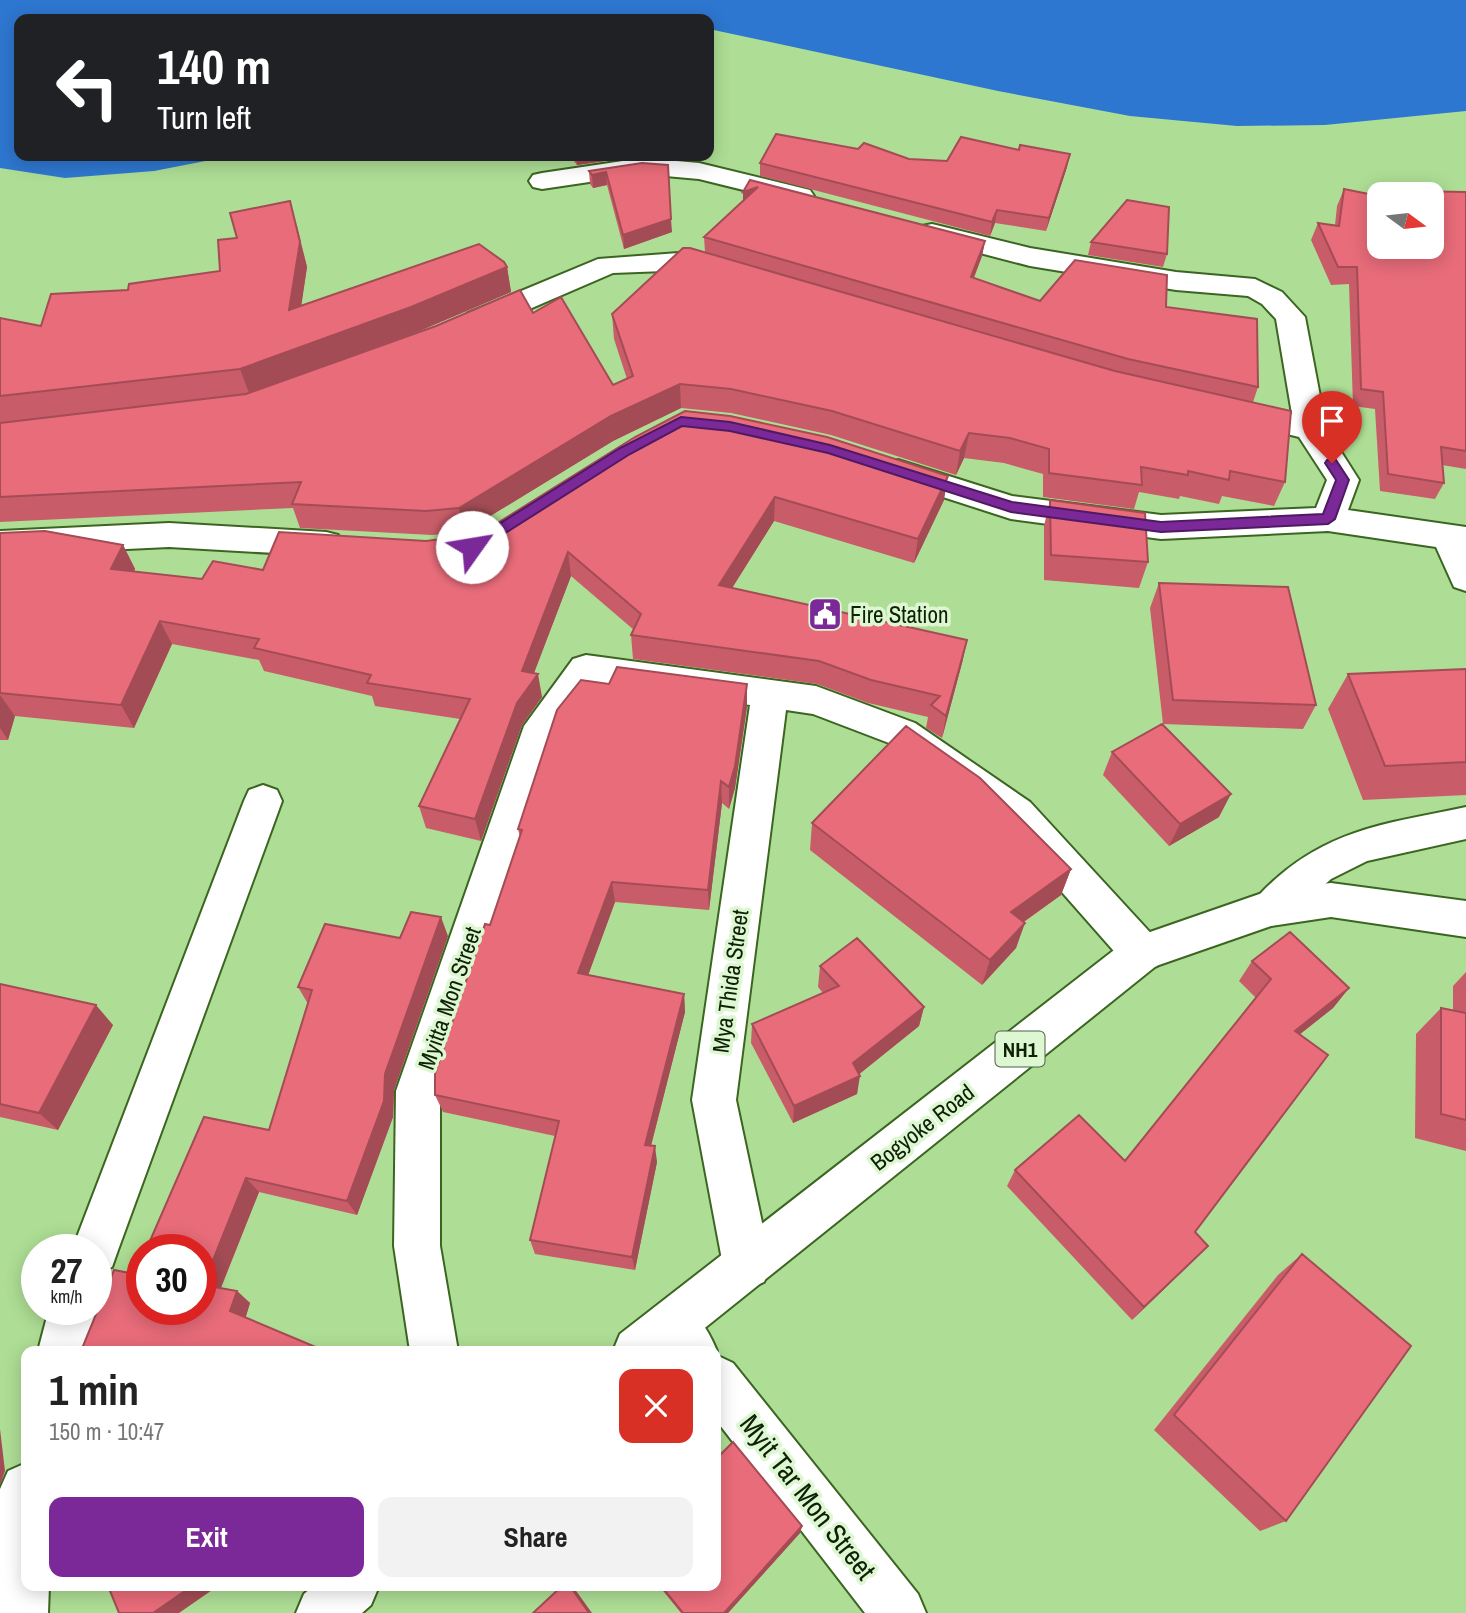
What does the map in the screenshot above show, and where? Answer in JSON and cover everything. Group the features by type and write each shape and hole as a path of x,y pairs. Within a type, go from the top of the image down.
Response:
{"main road":[{"path":"542,181 643,166 699,171 823,202"},
{"path":"910,226 1030,257 1176,281 1255,288 1272,298 1290,317 1310,429 1343,480 1328,519"},
{"path":"454,330 608,265 692,261 746,276"},
{"path":"1212,407 1310,429"},
{"path":"869,462 1011,507 1161,527 1328,519 1458,539 1466,578"},
{"path":"0,543 169,536 363,546"},
{"name":"Myitta Mon Street","path":"433,1346 417,1246 418,1091 542,726 586,669 770,694"},
{"path":"770,694 816,700 902,733 1016,813 1142,953"},
{"name":"Mya Thida Street","path":"747,1265 714,1100 770,694"},
{"path":"101,1234 263,802"},
{"path":"1271,908 1317,867 1359,846 1466,823"},
{"name":"Bogyoke Road","path":"667,1342 747,1265 1142,953 1271,908 1331,900 1466,919"},
{"path":"63,1346 69,1325"},
{"name":"Myit Tar Mon Street","path":"721,1386 899,1613"},
{"path":"21,1613 22,1591"},
{"path":"323,1613 347,1591"}],"water":[{"path":"0,0 1466,0 1466,111 1325,125 1237,126 1130,116 998,91 714,30 714,14 14,14 14,161 205,161 154,171 65,178 0,168"}],"building":[{"path":"776,134 858,149 864,143 909,159 947,161 961,137 1019,150 1020,145 1070,154 1049,218 997,210 992,222 760,163"},
{"path":"642,163 668,165 671,219 623,235 606,172 592,175 589,171"},
{"path":"750,180 985,241 971,277 1040,301 1075,260 1167,275 1166,307 1257,319 1258,387 1128,359 704,237 758,187 743,192"},
{"path":"1344,189 1367,194 1367,259 1444,259 1444,192 1466,192 1466,451 1441,447 1444,483 1388,474 1383,392 1361,389 1357,267 1338,267 1318,223 1339,226"},
{"path":"1127,200 1169,207 1167,254 1091,242"},
{"path":"290,201 300,242 289,310 479,244 507,267 411,307 240,369 0,396 0,318 41,326 51,294 128,290 129,284 220,271 218,240 237,238 230,213"},
{"path":"683,248 1115,371 1291,411 1285,482 1230,471 1229,480 1188,471 1188,475 1141,467 1142,485 1049,473 1049,449 1010,438 969,433 960,451 832,411 731,389 680,384 611,416 459,508 426,511 292,504 301,482 0,497 0,423 246,394 436,326 520,290 533,313 561,297 613,385 633,376 612,314"},
{"path":"685,411 730,416 827,437 948,476 918,539 775,497 719,585 967,640 946,716 931,705 940,696 871,680 819,661 631,635 641,614 568,552 522,671 538,674 517,703 475,819 419,806 470,699 367,683 371,675 254,648 259,639 160,621 121,705 0,693 0,533 45,531 123,545 111,569 202,579 213,561 263,570 279,532 426,541 480,534 635,437"},
{"path":"1050,500 1145,513 1148,562 1051,555"},
{"path":"1159,583 1288,587 1316,705 1173,700"},
{"path":"617,667 747,684 735,766 729,787 721,781 708,890 612,882 578,973 684,994 645,1145 655,1146 632,1257 530,1240 559,1121 435,1095 435,1074 485,924 490,925 522,830 518,829 557,710 581,680 609,684"},
{"path":"1466,669 1466,762 1385,766 1348,674"},
{"path":"1162,724 1231,794 1180,824 1112,752"},
{"path":"906,726 980,778 1071,869 1011,912 1025,923 990,960 812,823"},
{"path":"411,912 441,917 385,1074 384,1101 347,1201 246,1178 217,1250 217,1234 153,1234 204,1117 269,1130 312,990 298,987 325,924 400,938"},
{"path":"1290,932 1349,988 1295,1031 1328,1055 1195,1232 1208,1246 1144,1307 1015,1170 1079,1115 1125,1161 1271,979 1252,961"},
{"path":"857,938 924,1007 853,1063 860,1076 794,1106 752,1024 839,986 820,966"},
{"path":"0,984 96,1005 39,1113 0,1104"},
{"path":"1441,1008 1466,1013 1466,1120 1441,1114"},
{"path":"1302,1254 1411,1346 1286,1521 1174,1415"},
{"path":"114,1270 126,1272 126,1325 217,1325 217,1287 237,1291 230,1311 313,1346 83,1346 92,1325 112,1325"},
{"path":"733,1442 802,1526 724,1613 683,1613 665,1591 721,1591 721,1454"},
{"path":"110,1591 185,1591 153,1613 119,1613"},
{"path":"557,1591 574,1591 589,1613 533,1613"}],"place":[{"name":"Fire Station","path":"825,614"}],"route":[{"path":"472,547 625,451 681,422 730,427 830,449 1011,507 1161,527 1328,519 1343,480 1332,463"}]}
